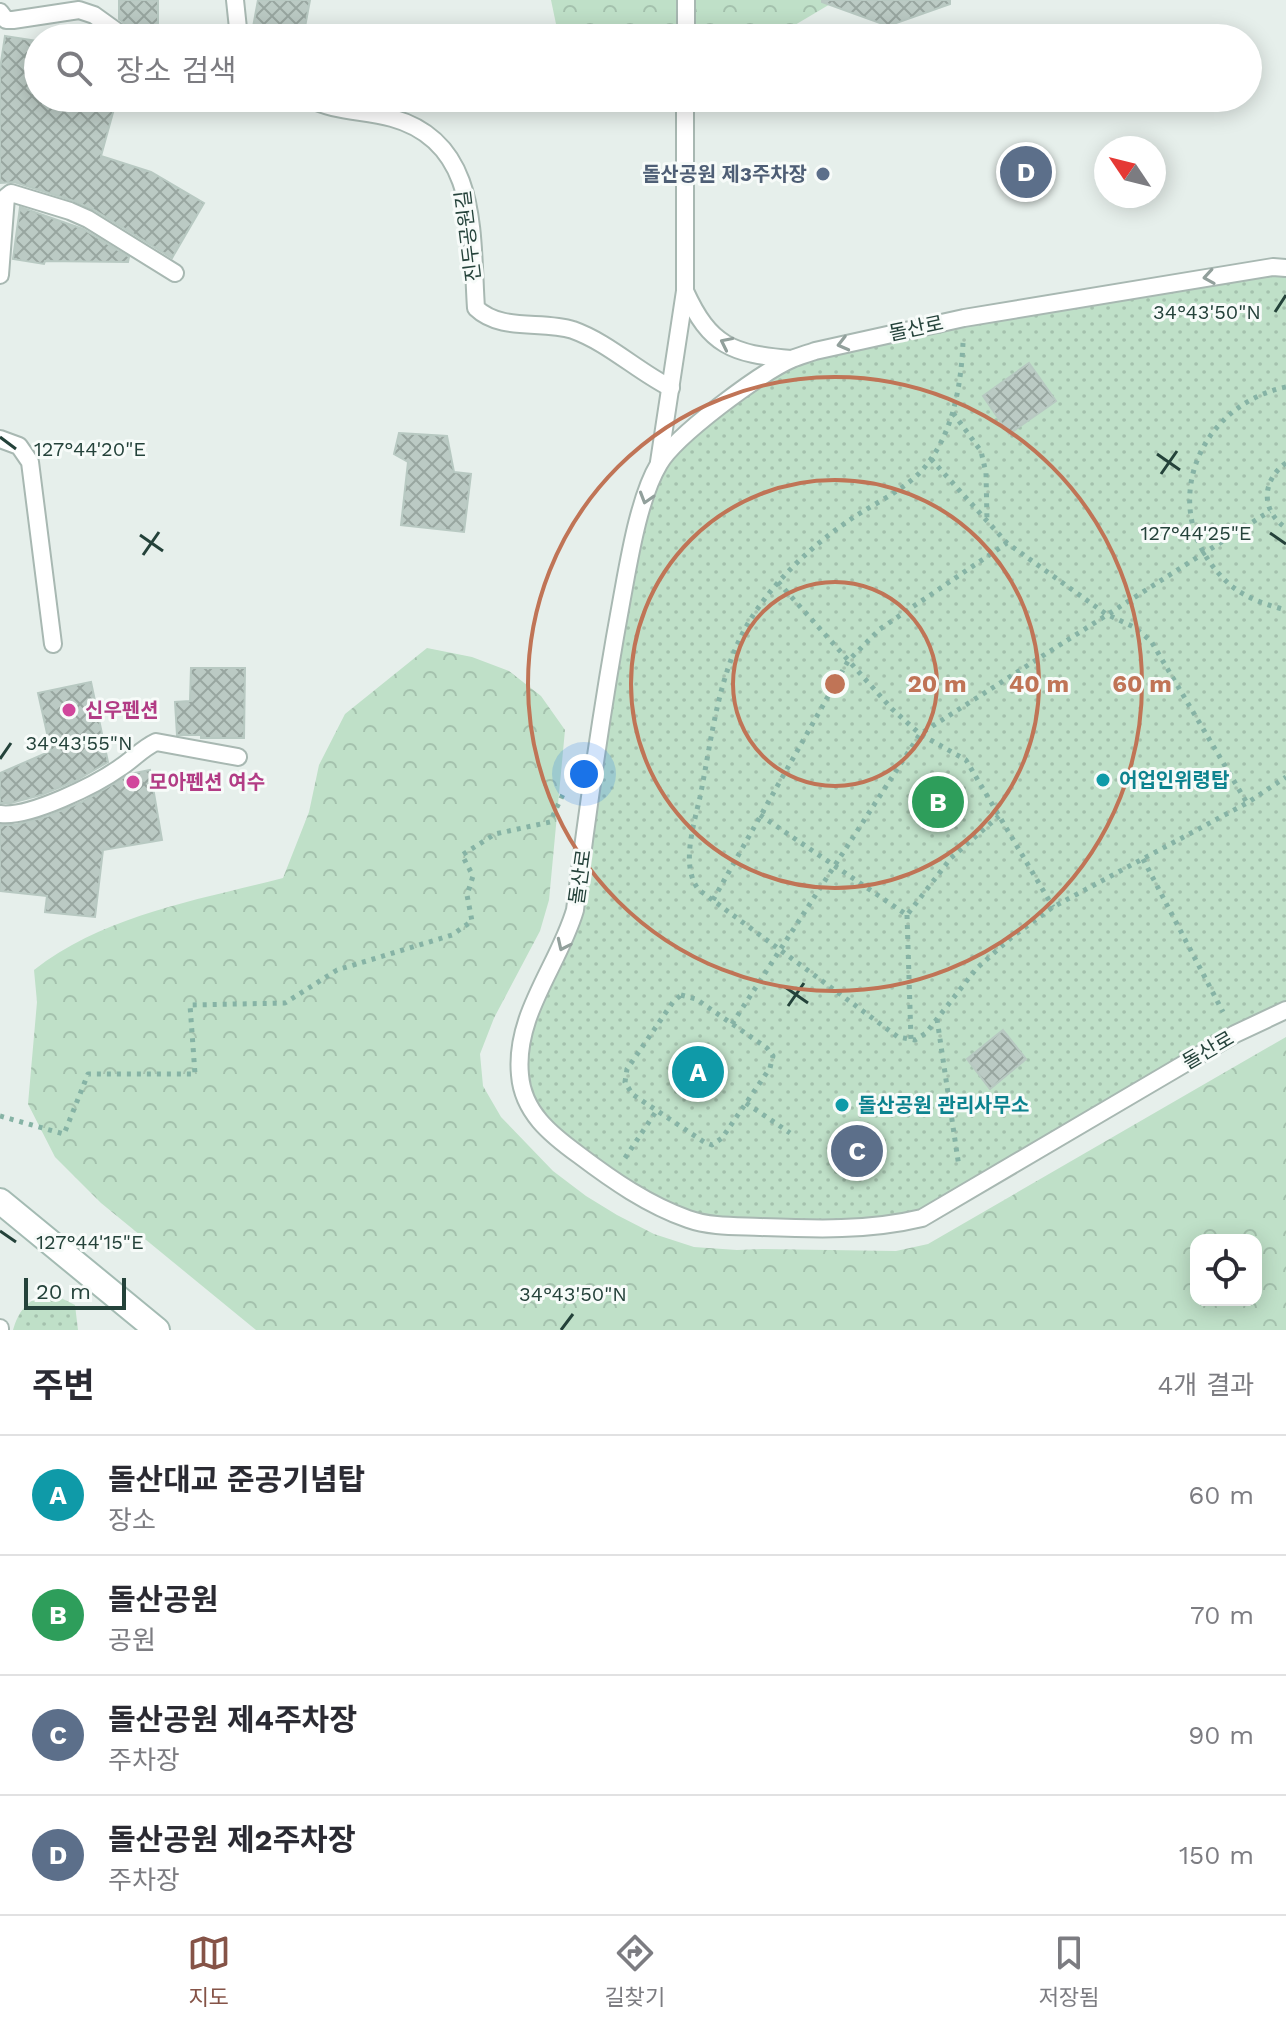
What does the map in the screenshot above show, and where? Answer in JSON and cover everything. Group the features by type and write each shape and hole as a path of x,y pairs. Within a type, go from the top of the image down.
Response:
{"street":[{"path":"0,1201 157,1330"}],"lane":[{"path":"235,0 238,24"},
{"path":"686,0 686,24"},
{"path":"0,12 6,20 13,20 79,5 107,24"},
{"name":"진두공원길","path":"359,112 411,125 446,151 458,170 468,201 476,308 484,316 501,322 569,329 603,345 646,376 671,388"},
{"path":"659,463 685,291 685,112"},
{"path":"0,275 6,197 11,193 70,211 175,273"},
{"path":"1279,268 1286,251"},
{"name":"돌산로","path":"1279,268 964,318 840,344 791,359 719,407 659,463 629,560 575,910 567,937 528,1017 519,1058 522,1087 531,1110 551,1134 611,1179 661,1209 690,1221 716,1226 833,1229 895,1225 922,1218 1235,1034 1286,1010"},
{"path":"685,291 701,323 724,343 749,352 791,359"},
{"path":"0,439 19,446 30,462 53,644"},
{"path":"0,814 30,812 54,802 120,768 156,742 238,757"}],"path":[{"path":"964,318 962,367 953,413 931,459 909,481 813,548 778,582 757,608 730,656 694,829 690,875 699,890 898,1037 911,1040 923,1036 976,969 993,953 1053,907 1247,803 1286,777"},
{"path":"1286,387 1250,398 1221,420 1200,450 1190,485 1191,521 1204,555 1226,582 1256,601 1286,610"},
{"path":"953,413 981,451 986,473 987,521"},
{"path":"931,459 1007,543 1106,614 1134,627 1151,641 1247,803"},
{"path":"1286,463 1271,478 1267,488 1270,511 1277,522 1286,528"},
{"path":"732,1024 920,734 1270,511"},
{"path":"713,900 848,661 880,629 1007,543"},
{"path":"778,582 892,709 920,734 966,760 1053,907"},
{"path":"0,1116 64,1134 88,1074 195,1074 190,1005 285,1003 337,970 452,935 472,921 467,895 473,876 462,855 495,834 550,822 567,785"},
{"path":"760,815 907,915"},
{"path":"911,1040 907,915 951,858 999,816"},
{"path":"1143,859 1235,1034"},
{"path":"681,995 693,997 732,1024 767,1048 773,1056 770,1068 722,1138 712,1145 629,1091 624,1077 627,1069 681,995"},
{"path":"937,1017 960,1168"},
{"path":"746,1103 790,1133"},
{"path":"629,1152 657,1110"}],"green space":[{"path":"551,0 837,0 797,24 556,24"},
{"path":"1286,268 1286,1010 895,1225 690,1221 539,1122 519,1058 567,937 648,492 702,421 815,351"},
{"path":"427,648 472,657 509,671 541,696 565,730 549,900 540,931 494,1018 480,1054 483,1086 501,1117 553,1171 617,1215 654,1234 694,1247 896,1251 928,1244 1286,1037 1286,1330 256,1330 101,1203 55,1157 28,1104 37,1002 34,970 91,935 122,922 185,902 283,878 309,812 319,765 345,714"},
{"path":"45,1295 57,1296 75,1305 78,1330 13,1330 24,1308"}],"building":[{"path":"119,0 158,0 158,24 125,24 119,19"},
{"path":"258,0 310,0 306,24 254,24"},
{"path":"950,0 950,4 894,24 882,24 822,2"},
{"path":"5,36 24,39 24,112 113,112 101,156 151,172 204,203 172,258 74,201 14,182 0,183 0,69"},
{"path":"20,207 83,229 129,257 128,262 45,261 44,264 13,259"},
{"path":"1029,363 1056,401 1009,434 983,396"},
{"path":"399,433 447,436 454,472 471,474 464,532 401,525 408,462 394,454"},
{"path":"191,668 245,668 244,738 177,735 175,702 190,701"},
{"path":"91,682 108,762 75,781 41,795 0,803 0,773 51,751 38,693"},
{"path":"150,770 162,840 103,850 95,917 45,912 47,896 0,891 0,825 15,825 48,816 84,801 130,774"},
{"path":"1003,1030 1026,1059 990,1089 967,1059"}],"place":[{"name":"돌산공원 제2주차장","path":"1026,172"},
{"name":"돌산공원 제3주차장","path":"823,174"},
{"name":"신우펜션","path":"69,710"},
{"name":"어업인위령탑","path":"1103,780"},
{"name":"모아펜션 여수","path":"133,782"},
{"name":"돌산공원","path":"938,802"},
{"name":"돌산대교 준공기념탑","path":"698,1072"},
{"name":"돌산공원 관리사무소","path":"842,1105"},
{"name":"돌산공원 제4주차장","path":"857,1151"}]}
